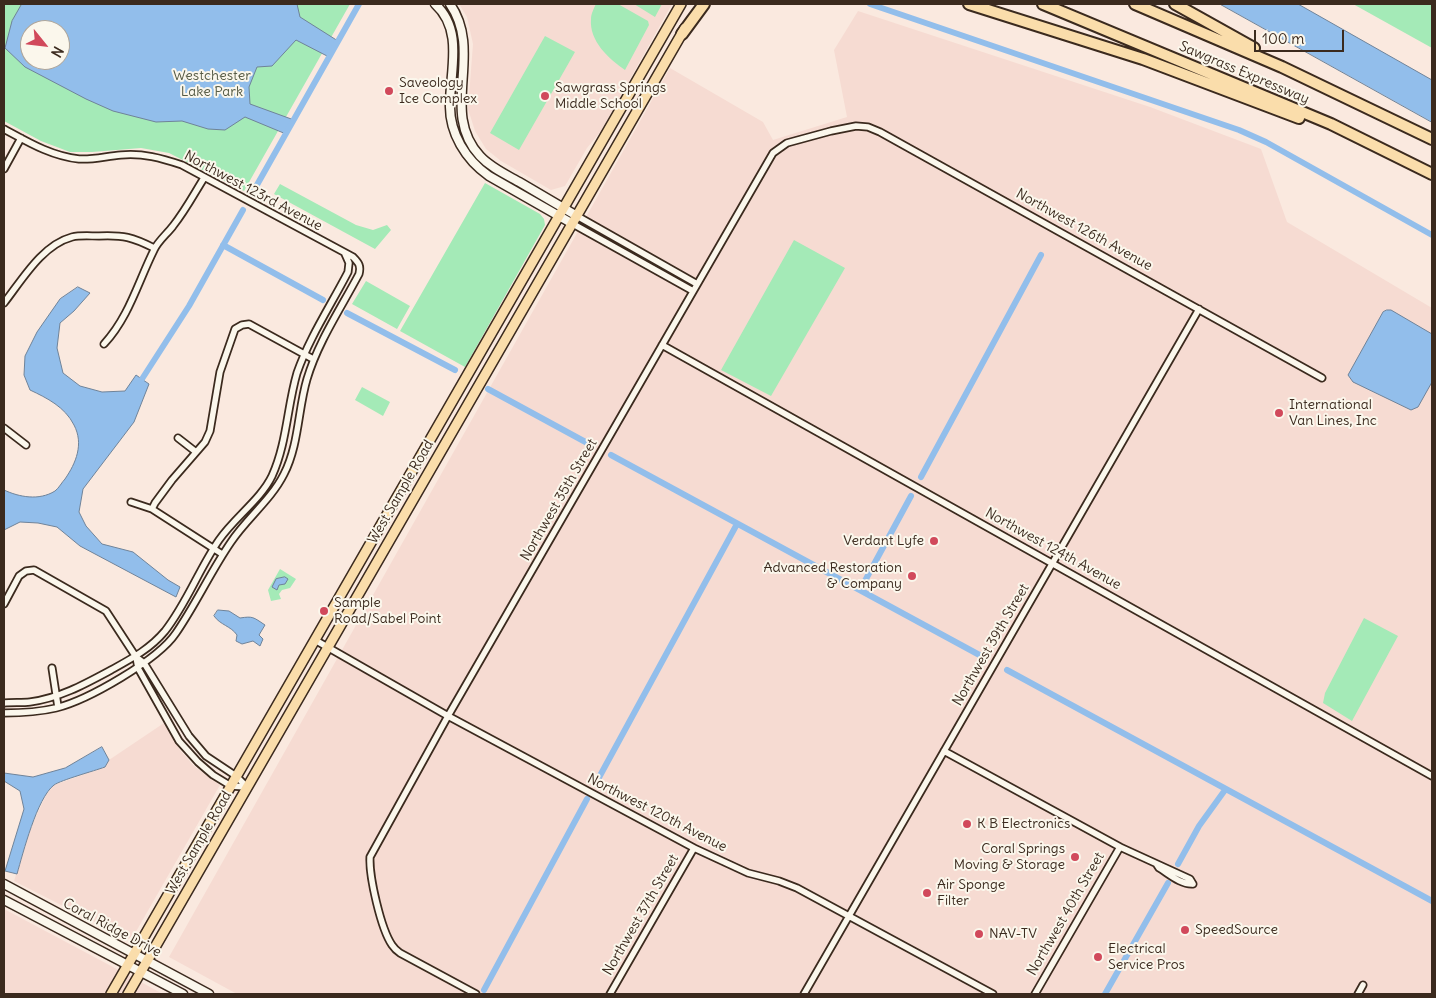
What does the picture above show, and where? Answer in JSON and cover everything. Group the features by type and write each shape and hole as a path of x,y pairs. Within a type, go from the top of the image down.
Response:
{"highway":[{"path":"682,34 704,4"},
{"path":"969,4 1143,59 1306,121 1331,124"},
{"name":"Sawgrass Expressway","path":"1042,4 1331,124 1432,174"},
{"name":"Sawgrass Expressway","path":"1134,4 1282,67 1432,139"},
{"path":"1175,4 1253,48 1282,67"}],"main road":[{"name":"West Sample Road","path":"112,994 680,4"},
{"name":"West Sample Road","path":"128,994 698,4"}],"street":[{"path":"450,4 460,22 463,37 464,59 460,100 463,122 478,154 494,168 561,212"},
{"path":"439,5 450,27 453,39 454,61 450,105 451,121 464,152 479,169 489,176 561,212 693,291"},
{"name":"Northwest 126th Avenue","path":"827,132 856,126 868,127 880,132 1322,378"},
{"name":"Northwest 123rd Avenue","path":"4,129 44,150 61,156 80,159 142,154 182,165 345,254"},
{"name":"Northwest 35th Street","path":"476,994 400,954 393,946 386,934 370,874 370,857 374,847 773,153 787,143 827,132"},
{"path":"4,169 21,138"},
{"path":"104,344 114,334 136,294 154,248 178,218 204,178"},
{"path":"575,220 697,284"},
{"path":"4,303 46,250 74,236 121,235 136,239 154,248"},
{"path":"4,703 30,702 56,696 78,688 136,657 152,645 166,629 213,548 227,528 264,488 271,477 283,446 293,390 305,354 348,272 349,264 345,254"},
{"path":"4,713 30,712 58,707 83,697 138,668 161,651 176,633 222,554 271,495 285,472 293,450 301,401 314,359 359,274 358,262 353,257 345,254"},
{"name":"Northwest 39th Street","path":"804,994 1199,309"},
{"path":"152,509 205,442 210,431 220,372 235,329 249,324 314,359"},
{"name":"Northwest 124th Avenue","path":"662,345 1432,776"},
{"path":"4,428 26,446"},
{"path":"178,438 196,452"},
{"path":"271,477 280,482"},
{"path":"131,502 152,509 222,554"},
{"path":"4,604 19,576 26,571 34,570 106,611 136,657 144,663 189,736 206,756 236,776 248,787"},
{"name":"Northwest 120th Avenue","path":"315,640 448,716 694,848 748,873 797,888 993,994"},
{"path":"136,657 138,668 179,741 198,762 231,786 248,787"},
{"path":"52,668 58,707"},
{"path":"944,751 1120,846 1190,879 1193,884 1182,882 1159,868 1157,864"},
{"name":"Northwest 40th Street","path":"1035,994 1120,846"},
{"name":"Northwest 37th Street","path":"610,994 694,848"},
{"name":"Coral Ridge Drive","path":"4,884 209,994"},
{"name":"Coral Ridge Drive","path":"4,900 184,994"},
{"path":"1358,994 1363,985"}],"shaded area":[{"name":"Sawgrass Springs Middle School","path":"459,4 672,4 601,131 587,148 565,186 551,190 501,161 486,149 475,131 468,109 473,44 467,17"},
{"path":"858,11 1150,107 1261,149 1287,222 1432,308 1432,994 237,994 169,957 670,68 763,122 773,140 847,117 834,50"},
{"path":"164,723 180,750 194,766 220,785 134,935 128,939 14,881 32,825 46,795 54,785 105,767 109,760"},
{"path":"4,909 113,967 163,994 4,994"}],"green space":[{"name":"Westchester Lake Park","path":"4,4 350,4 244,191 169,153 141,148 70,152 41,141 4,121"},
{"path":"596,4 618,4 648,21 649,25 625,70 601,49 593,35 591,17"},
{"path":"634,4 662,4 655,17"},
{"path":"1353,4 1432,4 1432,48"},
{"path":"545,36 575,52 519,150 490,133"},
{"path":"485,183 540,214 544,219 545,225 465,367 400,331"},
{"path":"280,184 356,225 373,230 387,225 391,230 375,249 274,194"},
{"path":"794,240 845,268 771,396 721,370"},
{"path":"366,281 410,306 397,329 352,304"},
{"path":"362,387 390,402 383,416 355,400"},
{"path":"280,569 296,579 290,588 282,590 279,594 281,599 271,601 268,590"},
{"path":"1364,618 1398,636 1352,721 1323,703 1325,693"}],"water":[{"path":"22,4 297,4 300,17 338,41 329,57 296,40 272,66 257,67 249,87 250,104 294,120 286,134 245,117 225,130 208,129 182,121 156,122 113,111 31,70 70,70 70,20 20,20 20,62 5,48 12,21"},
{"path":"1220,4 1298,4 1432,80 1432,122"},
{"path":"78,287 90,293 60,323 57,348 63,373 80,386 102,392 125,391 136,375 149,384 134,422 83,489 79,512 86,526 102,544 133,552 168,580 180,587 176,597 80,546 57,527 20,522 4,530 4,490 16,495 29,497 49,494 59,487 75,460 78,439 74,425 66,413 55,404 30,390 24,375 25,356 37,332 60,299"},
{"path":"1391,310 1432,334 1432,382 1418,407 1411,410 1353,382 1348,375 1383,312"},
{"path":"285,577 288,579 285,584 279,585 277,590 272,587 276,579"},
{"path":"218,610 229,611 240,618 253,618 265,625 259,635 263,639 260,646 253,641 242,644 236,641 237,635 235,632 219,622 214,616"},
{"path":"102,747 109,760 105,767 58,783 48,792 31,826 17,874 5,871 24,809 20,791 4,781 4,773 33,777 65,768"}],"waterway":[{"path":"253,192 359,4"},
{"path":"870,4 1239,130 1266,142 1432,235"},
{"path":"142,379 189,306 243,210"},
{"path":"223,245 323,300"},
{"path":"921,477 1041,255"},
{"path":"347,313 455,370"},
{"path":"488,389 591,445"},
{"path":"611,455 985,658"},
{"path":"860,590 911,496"},
{"path":"596,783 737,524"},
{"path":"1007,670 1432,901"},
{"path":"1178,864 1199,826 1225,790"},
{"path":"484,990 587,799"},
{"path":"1105,994 1168,883"}],"place":[{"name":"Saveology Ice Complex","path":"389,91"},
{"name":"Sawgrass Springs Middle School","path":"545,96"},
{"name":"International Van Lines, Inc","path":"1279,413"},
{"name":"Verdant Lyfe","path":"934,541"},
{"name":"Advanced Restoration & Company","path":"912,576"},
{"name":"Sample Road/Sabel Point","path":"324,611"},
{"name":"K B Electronics","path":"967,824"},
{"name":"Coral Springs Moving & Storage","path":"1075,857"},
{"name":"Air Sponge Filter","path":"927,893"},
{"name":"SpeedSource","path":"1185,930"},
{"name":"NAV-TV","path":"979,934"},
{"name":"Electrical Service Pros","path":"1098,957"}]}
